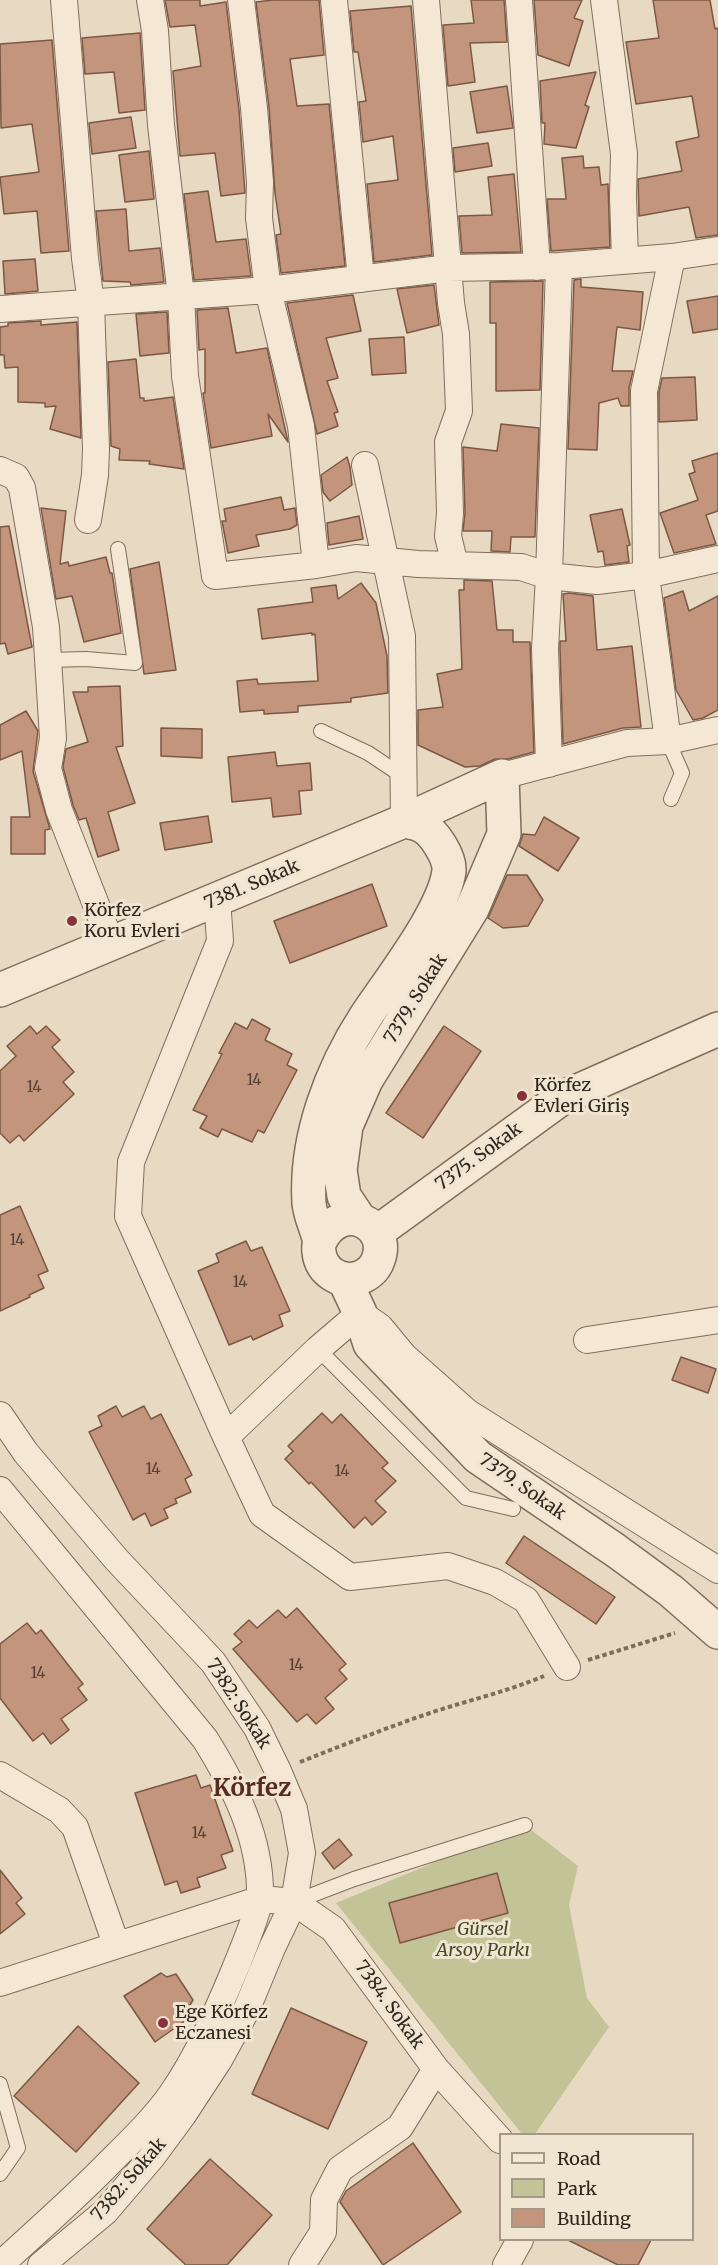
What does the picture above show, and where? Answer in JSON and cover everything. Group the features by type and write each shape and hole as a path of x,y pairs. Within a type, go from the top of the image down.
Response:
{"street":[{"path":"64,0 85,258 91,303 96,449 95,475 88,520"},
{"path":"150,0 155,31 161,125 181,296 185,376 215,576 316,566 356,558 521,567 549,576 597,581 646,575 718,559"},
{"path":"241,0 254,108 260,182 259,218 268,290 301,426 316,566"},
{"path":"334,0 361,279"},
{"path":"426,0 451,303 456,334 459,411 448,442 450,513 448,536 455,565"},
{"path":"519,0 548,267 549,576 545,649 549,764"},
{"path":"604,0 624,154 625,260"},
{"path":"0,309 268,290 449,268 548,267 672,257 718,250"},
{"path":"668,741 646,575 644,392 672,257"},
{"path":"365,465 402,636 405,821"},
{"path":"0,470 16,477 22,488 46,627 53,738 48,768 59,810 111,944"},
{"path":"502,776 627,743 668,741 718,730"},
{"name":"7381. Sokak","path":"0,990 405,821 502,776"},
{"name":"7379. Sokak","path":"344,1279 364,1276 378,1262 380,1252 368,1226 344,1196 340,1170 346,1126 366,1080 472,909 504,834 502,776"},
{"name":"7379. Sokak","path":"405,821 423,826 434,837 449,869 444,892 432,916 358,1029 332,1076 317,1126 309,1174 309,1206 320,1241 319,1251 327,1269 344,1279 360,1313 370,1344 478,1458 615,1550 671,1591 713,1627"},
{"path":"217,899 220,941 130,1162 128,1216 226,1437 262,1514 350,1577 448,1566 495,1582 526,1600 567,1667"},
{"name":"7375. Sokak","path":"368,1226 562,1098 718,1029"},
{"path":"320,1241 331,1224 340,1220 368,1226"},
{"path":"226,1437 318,1349 360,1313 380,1327 404,1356 467,1412 718,1570"},
{"path":"587,1340 718,1320"},
{"name":"7382: Sokak","path":"0,1415 26,1454 116,1559 213,1662 257,1728 279,1771 294,1809 302,1853 294,1902 246,2011 219,2060 152,2157 105,2212 41,2265"},
{"name":"7382: Sokak","path":"0,1490 205,1739 228,1776 245,1815 257,1862 261,1899 203,2042 171,2095 126,2147 0,2265"},
{"path":"0,1775 59,1810 75,1827 116,1944"},
{"path":"0,1983 261,1899"},
{"name":"7384. Sokak","path":"261,1899 294,1902 333,1929 436,2069 499,2138"},
{"path":"302,2265 323,2232 324,2200 340,2169 400,2127 436,2069"},
{"path":"506,2265 519,2241"}],"lane":[{"path":"49,660 86,658 135,663 118,549"},
{"path":"321,732 368,753 404,777"},
{"path":"668,741 682,773 671,799"},
{"path":"318,1349 466,1498 513,1509"},
{"path":"294,1902 354,1879 525,1825"},
{"path":"0,2084 18,2148 0,2174"}],"path":[{"path":"279,1771 432,1712 507,1691 567,1667 713,1627"}],"green space":[{"name":"Gürsel Arsoy Parkı","path":"525,1825 578,1866 569,1905 587,1998 609,2027 536,2133 521,2133 336,1903"}],"building":[{"path":"165,0 200,0 200,6 226,2 239,110 245,193 221,196 215,153 180,156 173,71 201,66 195,25 170,27"},
{"path":"319,0 324,55 290,59 297,106 329,104 345,266 281,273 276,235 281,234 256,2"},
{"path":"471,0 504,0 507,42 470,43 475,82 448,86 443,25 474,23"},
{"path":"534,0 582,0 574,18 583,21 569,66 538,55"},
{"path":"653,0 710,0 715,29 718,28 718,235 696,238 689,207 639,216 638,179 682,171 676,142 699,137 692,96 636,104 626,42 659,38"},
{"path":"411,6 432,255 374,262 367,184 398,180 393,136 363,142 359,102 366,101 358,52 354,52 350,11"},
{"path":"140,33 145,110 119,113 114,72 85,74 82,38"},
{"path":"52,40 69,251 41,253 37,211 4,214 0,177 39,172 32,124 1,128 0,44"},
{"path":"596,72 585,105 589,107 576,148 544,144 545,123 542,123 540,81"},
{"path":"507,86 513,128 477,133 470,92"},
{"path":"131,117 136,148 92,154 89,123"},
{"path":"488,143 492,166 455,172 453,148"},
{"path":"149,151 154,199 125,202 119,155"},
{"path":"583,156 584,168 599,167 601,185 608,184 610,247 551,251 547,199 566,199 562,158"},
{"path":"514,174 521,252 462,253 459,216 492,215 488,177"},
{"path":"208,191 216,242 246,239 251,276 194,280 184,194"},
{"path":"126,209 129,251 160,248 164,282 131,285 130,282 103,281 96,211"},
{"path":"35,259 38,291 5,294 3,261"},
{"path":"581,279 581,287 643,292 640,330 617,327 612,371 633,371 629,388 629,406 621,406 618,398 599,403 597,450 568,449 574,280"},
{"path":"543,281 540,390 496,391 496,323 490,323 490,282"},
{"path":"434,285 439,325 407,333 397,289"},
{"path":"353,295 361,331 326,338 338,378 327,381 338,412 334,413 338,426 317,434 287,303"},
{"path":"718,296 718,329 693,333 687,301"},
{"path":"228,308 236,353 267,348 288,442 268,414 272,436 211,448 203,393 205,393 205,349 199,350 197,310"},
{"path":"167,312 169,353 140,356 136,314"},
{"path":"41,321 41,325 77,322 81,438 50,429 56,406 45,407 45,403 18,402 18,367 5,368 4,355 0,355 0,327 8,326 8,323"},
{"path":"404,337 406,373 372,375 369,339"},
{"path":"136,359 140,398 144,398 144,401 173,397 184,469 149,464 150,461 119,460 120,449 111,446 108,362"},
{"path":"695,377 697,420 659,422 659,392 662,378"},
{"path":"501,424 539,428 535,537 511,537 510,552 491,551 492,531 463,531 465,513 463,447 497,451"},
{"path":"718,453 718,511 706,515 716,544 674,553 660,513 698,500 689,474 695,472 692,461"},
{"path":"347,457 352,485 330,501 323,492 321,475"},
{"path":"281,497 284,510 295,508 297,525 290,529 256,535 259,546 228,553 222,521 226,521 224,509"},
{"path":"41,508 66,511 60,564 68,562 69,566 106,557 110,573 112,573 121,633 84,642 72,596 56,599"},
{"path":"622,509 630,545 627,546 629,562 605,565 603,551 598,552 590,515"},
{"path":"359,516 363,539 329,545 327,523"},
{"path":"9,526 32,647 8,654 5,643 0,644 0,527"},
{"path":"159,562 176,670 144,674 130,569"},
{"path":"464,580 492,581 497,630 513,630 513,642 530,642 534,752 508,759 495,759 480,766 465,767 418,745 418,710 443,707 437,674 462,669 459,590 464,590"},
{"path":"361,583 376,603 387,656 388,693 351,698 351,702 298,706 298,712 264,714 264,710 240,712 237,681 257,679 258,684 318,681 315,634 262,639 258,609 313,602 311,588 336,585 338,599"},
{"path":"683,591 689,611 718,596 718,710 703,718 693,720 676,690 664,598"},
{"path":"563,594 593,596 597,650 632,646 641,727 623,728 563,744 560,641 566,641"},
{"path":"120,686 123,746 116,747 135,803 108,812 119,850 98,857 86,818 79,820 73,805 63,767 66,749 88,742 73,692 88,692 88,687"},
{"path":"26,711 38,731 33,771 50,829 45,830 45,854 11,854 11,817 30,817 22,751 0,760 0,725"},
{"path":"161,728 202,729 202,758 161,756"},
{"path":"275,752 277,766 310,763 312,790 299,791 301,814 273,817 271,798 232,802 228,757"},
{"path":"208,816 212,842 165,850 160,823"},
{"path":"544,817 579,838 558,871 519,846 523,834 535,835"},
{"path":"507,875 527,875 543,900 528,926 503,928 488,918"},
{"path":"372,884 387,926 290,963 274,921"},
{"path":"252,1019 270,1029 265,1040 292,1054 287,1065 297,1070 264,1133 258,1130 252,1142 222,1129 218,1137 200,1128 207,1116 193,1110 235,1023 247,1029"},
{"path":"30,1026 37,1034 46,1026 60,1040 52,1047 74,1072 63,1082 74,1094 24,1141 19,1135 10,1143 0,1133 0,1071 16,1056 7,1046"},
{"path":"444,1026 481,1051 423,1138 386,1113"},
{"path":"20,1206 48,1271 38,1275 44,1288 0,1311 0,1215"},
{"path":"246,1241 251,1251 262,1247 290,1311 279,1315 283,1326 253,1340 251,1336 229,1345 198,1271 219,1262 216,1254"},
{"path":"681,1357 716,1369 708,1393 672,1380"},
{"path":"116,1406 122,1417 144,1406 151,1419 161,1414 192,1475 185,1479 191,1492 175,1499 177,1503 164,1509 168,1518 151,1526 145,1513 133,1520 89,1432 102,1426 98,1416"},
{"path":"322,1413 332,1423 341,1414 388,1463 382,1468 396,1481 375,1501 386,1512 372,1525 365,1517 354,1528 311,1482 309,1484 285,1459 293,1451 288,1446"},
{"path":"524,1536 615,1597 596,1624 506,1563"},
{"path":"297,1608 346,1664 339,1670 347,1679 325,1698 334,1709 316,1724 307,1714 297,1722 233,1649 242,1642 234,1634 249,1620 257,1628 278,1610 286,1618"},
{"path":"27,1623 36,1634 41,1630 83,1684 78,1688 87,1700 61,1719 69,1730 51,1744 43,1733 33,1741 0,1698 0,1644"},
{"path":"196,1775 201,1788 210,1785 233,1851 221,1855 226,1868 197,1878 200,1887 181,1893 177,1881 165,1885 135,1793"},
{"path":"339,1839 352,1855 334,1869 322,1853"},
{"path":"0,1870 22,1898 16,1903 25,1914 0,1934"},
{"path":"497,1873 508,1913 400,1943 389,1903"},
{"path":"161,1973 167,1977 176,1974 193,2000 188,2008 189,2018 155,2042 124,1996"},
{"path":"291,2008 367,2042 328,2129 252,2094"},
{"path":"78,2026 139,2083 76,2152 14,2096"},
{"path":"413,2143 461,2212 383,2265 340,2202 346,2191"},
{"path":"210,2159 272,2215 227,2265 186,2265 147,2229"},
{"path":"570,2241 650,2241 638,2265 618,2265"}],"place":[{"name":"Körfez Koru Evleri","path":"72,921"},
{"name":"Körfez Evleri Giriş","path":"522,1096"},
{"name":"Ege Körfez Eczanesi","path":"163,2023"}],"district":[{"name":"Körfez","path":"252,1789"}]}
